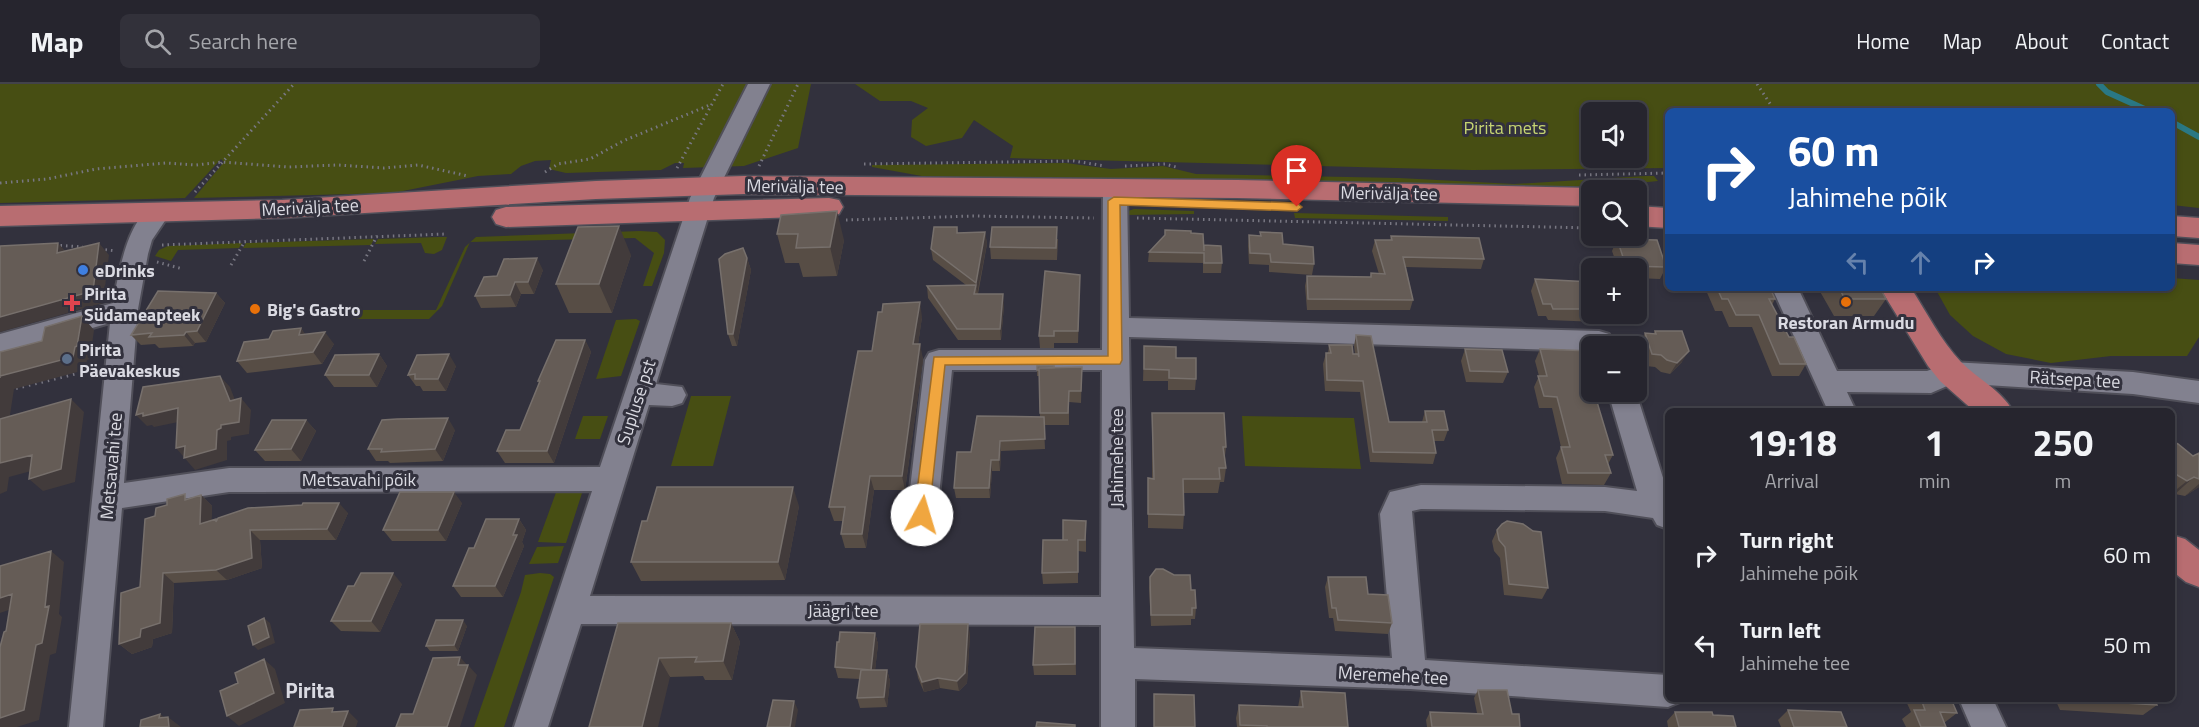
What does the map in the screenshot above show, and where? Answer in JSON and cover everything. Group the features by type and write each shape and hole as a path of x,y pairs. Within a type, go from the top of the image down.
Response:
{"main road":[{"path":"1647,197 1665,196"},
{"name":"Merivälja tee","path":"1115,202 1581,197"},
{"name":"Merivälja tee","path":"0,235 154,230 703,198 1115,202 1581,216"},
{"name":"Merivälja tee","path":"0,216 154,230"},
{"path":"1647,217 1665,218"},
{"path":"2175,226 2199,228"},
{"path":"2175,253 2199,255"},
{"path":"1897,291 1939,358 1993,408"},
{"path":"2175,552 2199,571"}],"street":[{"name":"Supluse pst","path":"531,727 703,198 759,84"},
{"name":"Jahimehe tee","path":"1115,202 1118,727"},
{"name":"Metsavahi tee","path":"86,727 126,309 135,254 154,230"},
{"path":"1786,291 1841,408"},
{"path":"0,344 126,309"},
{"path":"1115,327 1581,340"},
{"path":"922,515 939,360 1115,360"},
{"path":"1828,381 1931,382 1952,372"},
{"name":"Rätsepa tee","path":"1952,372 2133,383 2199,392"},
{"path":"638,394 672,395"},
{"path":"1625,402 1650,486 1665,507"},
{"name":"Metsavahi põik","path":"109,498 230,480 611,479"},
{"path":"1410,674 1395,514 1401,501 1421,496 1605,499 1665,510"},
{"name":"Jäägri tee","path":"568,610 1117,610"},
{"name":"Meremehe tee","path":"1117,663 1410,674 1665,691"},
{"path":"1977,702 1989,727"}],"path":[{"path":"191,196 294,84"},
{"path":"676,172 723,84"},
{"path":"759,166 798,84"},
{"path":"1757,84 1772,108"},
{"path":"541,176 552,166 590,159 623,141 712,104"},
{"path":"0,183 46,179 96,169 166,163 196,165 222,162 288,167 338,165 384,168 418,165 471,177"},
{"path":"840,220 973,216 1115,202 1581,227"},
{"path":"154,230 169,243 446,234"},
{"path":"364,261 377,236"},
{"path":"231,265 246,240"},
{"path":"50,245 100,249"},
{"path":"56,251 112,249 119,255"},
{"path":"148,259 183,269"},
{"path":"9,389 93,370 95,358"}],"green space":[{"path":"0,84 811,84 798,148 744,166 683,168 684,163 675,163 661,170 566,173 549,169 551,160 535,161 521,166 511,174 478,176 393,193 194,198 224,162 221,159 185,198 0,203"},
{"name":"Pirita mets","path":"855,84 2199,84 2199,208 2175,205 2175,108 1665,108 1665,168 1472,170 1010,158 1013,146 974,120 962,138 926,146 911,137 912,120 928,108 911,101 880,101"},
{"path":"1066,163 1111,169 1163,166 1196,174 1399,178 1514,184 1645,176 1654,176 1658,181 1581,180 1581,189 1579,189 1083,178 938,179 872,167 872,165"},
{"path":"1134,209 1194,211 1194,214 1125,215 1125,212"},
{"path":"1294,213 1448,217 1448,221 1295,218"},
{"path":"640,231 657,232 665,240 664,253 652,286 643,286 654,253 635,238 471,242 476,237"},
{"path":"447,237 442,250 434,254 425,253 421,243 375,244 378,239"},
{"path":"374,239 371,245 243,248 246,243"},
{"path":"242,243 239,248 178,250 171,261 155,256 159,250 168,246"},
{"path":"470,243 442,306 429,319 353,319 355,314 348,314 350,310 436,310 465,247"},
{"path":"2175,278 2199,280 2199,337 2187,356 2111,356 2051,363 2006,354 1973,336 1950,315 1937,291 2175,291"},
{"path":"636,319 640,321 621,376 596,379 616,320"},
{"path":"691,396 731,396 713,466 671,466"},
{"path":"583,416 608,416 600,439 575,439"},
{"path":"1242,416 1354,418 1361,469 1245,466"},
{"path":"572,484 580,488 582,493 566,543 538,542 558,487 488,487 485,492 481,492 483,485"},
{"path":"564,546 558,563 529,564 537,547"},
{"path":"540,573 554,577 504,727 474,727 525,575"}],"building":[{"path":"837,211 830,247 796,248 798,234 777,234 781,215"},
{"path":"619,226 599,284 556,284 578,227"},
{"path":"934,227 957,227 957,233 985,232 976,283 931,249"},
{"path":"992,227 1057,227 1056,248 990,247"},
{"path":"1165,230 1203,234 1204,251 1204,245 1221,246 1222,263 1204,263 1204,253 1149,252 1165,235"},
{"path":"1260,232 1282,233 1283,244 1313,247 1314,264 1271,262 1270,254 1250,253 1249,235 1261,236"},
{"path":"1391,236 1479,238 1484,259 1403,257 1413,300 1308,299 1307,276 1371,277 1371,273 1385,274 1375,240 1392,240"},
{"path":"1647,240 1657,240 1665,267 1647,267 1647,258 1623,258 1619,246 1647,246"},
{"path":"58,243 57,253 99,243 93,291 0,317 0,246"},
{"path":"743,248 747,258 733,334 728,334 719,259 725,254"},
{"path":"537,258 528,282 515,282 510,295 475,296 484,277 497,276 504,259"},
{"path":"1045,271 1080,275 1078,331 1054,331 1054,336 1039,336"},
{"path":"1535,279 1581,281 1581,309 1553,309 1551,304 1543,304"},
{"path":"976,285 974,294 1003,294 1000,329 957,329 927,286"},
{"path":"158,291 216,293 197,331 186,332 184,335 149,337 152,333 131,335"},
{"path":"1718,291 1771,291 1775,299 1769,299 1789,337 1794,337 1806,364 1780,364 1759,315 1736,315 1728,299 1722,299"},
{"path":"1841,291 1882,291 1886,299 1845,299"},
{"path":"920,302 913,344 920,344 902,476 870,476 862,534 841,534 845,507 829,507 858,351 872,351 878,312 882,312 883,304"},
{"path":"82,316 73,357 0,376 0,352 42,341 45,327"},
{"path":"301,328 299,335 325,332 313,352 237,361 244,342 269,339 273,331"},
{"path":"1655,331 1682,331 1689,351 1677,363 1661,355 1652,354 1645,333 1656,334"},
{"path":"1356,335 1371,336 1389,422 1427,422 1425,411 1444,411 1448,430 1432,430 1436,453 1373,452 1363,381 1327,380 1326,353 1331,353 1329,345 1352,345 1353,354 1358,354 1359,357"},
{"path":"556,340 585,340 547,451 497,451 506,430 520,430"},
{"path":"1144,346 1176,347 1176,358 1196,358 1196,379 1169,378 1169,370 1144,369"},
{"path":"1465,349 1502,350 1508,372 1470,371"},
{"path":"1540,349 1581,351 1581,402 1597,402 1613,455 1605,455 1611,473 1568,473 1561,447 1570,447 1557,397 1544,396 1538,376 1547,376"},
{"path":"379,354 369,375 325,375 335,355"},
{"path":"449,354 438,379 415,379 415,374 408,375 417,355"},
{"path":"1037,366 1054,366 1054,368 1037,370"},
{"path":"1082,367 1081,391 1069,391 1068,413 1040,413 1039,368"},
{"path":"220,376 230,401 241,398 239,422 221,425 221,428 217,430 216,449 184,458 185,446 176,448 178,408 143,416 143,413 136,415 143,387"},
{"path":"71,399 61,469 29,479 32,455 0,463 0,419"},
{"path":"1152,413 1224,413 1226,447 1223,447 1226,468 1219,468 1220,479 1183,479 1184,515 1148,514 1148,478 1154,479"},
{"path":"977,416 1044,417 1045,439 1000,441 999,460 991,460 989,488 954,488 957,452 971,452"},
{"path":"448,418 435,449 381,452 382,449 368,449 382,420"},
{"path":"272,420 306,420 291,449 255,450"},
{"path":"2175,442 2193,456 2199,453 2199,479 2194,477 2187,481 2175,474"},
{"path":"657,487 793,487 778,562 631,562 642,521 647,521"},
{"path":"400,492 454,492 438,530 383,530"},
{"path":"185,494 185,500 201,495 200,524 216,519 216,522 218,518 248,508 302,505 303,503 339,503 327,529 250,530 252,558 216,570 163,573 160,623 141,629 140,637 119,644 121,593 140,587 145,519 155,516 156,508 167,505 167,499"},
{"path":"486,519 519,519 513,535 517,535 495,586 453,586 469,548 474,548"},
{"path":"1063,520 1086,521 1085,540 1078,540 1078,572 1042,573 1043,540 1063,540"},
{"path":"1507,521 1523,524 1533,531 1541,532 1548,588 1509,584 1505,547 1499,540 1497,530"},
{"path":"51,551 45,607 49,606 42,643 36,645 24,710 0,718 0,647 6,631 12,594 0,598 0,566"},
{"path":"1156,569 1163,569 1174,575 1190,575 1191,590 1195,590 1196,608 1192,608 1192,615 1151,615 1150,577"},
{"path":"361,573 393,573 371,621 331,621 348,586 354,586"},
{"path":"1328,577 1366,577 1368,594 1388,595 1392,623 1338,620 1336,608 1332,608"},
{"path":"264,618 269,637 253,645 248,626"},
{"path":"436,620 463,620 454,645 426,646"},
{"path":"618,623 731,623 723,661 695,662 697,657 659,658 642,727 589,727"},
{"path":"920,624 968,624 965,673 957,681 938,678 922,682 916,667"},
{"path":"1035,627 1075,627 1075,664 1033,665"},
{"path":"840,632 875,633 871,670 835,667"},
{"path":"460,657 458,665 468,665 447,727 396,727 401,714 413,714 433,658"},
{"path":"264,659 274,693 227,716 220,691 238,683 235,673"},
{"path":"861,670 887,670 884,697 857,698"},
{"path":"1478,690 1507,690 1512,714 1519,714 1520,727 1432,727 1430,712 1483,714"},
{"path":"1301,691 1345,693 1348,727 1240,725 1239,705 1303,707"},
{"path":"1154,694 1194,695 1195,727 1154,727"},
{"path":"773,700 794,701 790,727 767,727"},
{"path":"1922,702 1952,702 1957,713 1940,712 1946,727 1921,727 1914,710 1925,710"},
{"path":"2107,702 2156,702 2157,705"},
{"path":"333,708 332,712 348,711 342,727 294,727 300,710"},
{"path":"1788,710 1841,712 1847,727 1794,727"},
{"path":"1675,712 1712,712 1713,715 1733,716 1736,727 1679,727"},
{"path":"160,714 159,718 168,717 169,727 140,727 141,720"},
{"path":"1037,722 1075,725 1075,727 1036,727"}],"waterway":[{"path":"2099,84 2107,92 2142,108"},
{"path":"2175,124 2199,137"}],"place":[{"name":"eDrinks","path":"83,270"},
{"name":"Restoran Armudu","path":"1846,302"},
{"name":"Pirita Südameapteek","path":"72,303"},
{"name":"Big's Gastro","path":"255,309"},
{"name":"Pirita Päevakeskus","path":"67,359"}],"district":[{"name":"Pirita","path":"310,690"}],"route":[{"path":"922,515 939,360 1115,360 1114,201 1297,207"}]}
